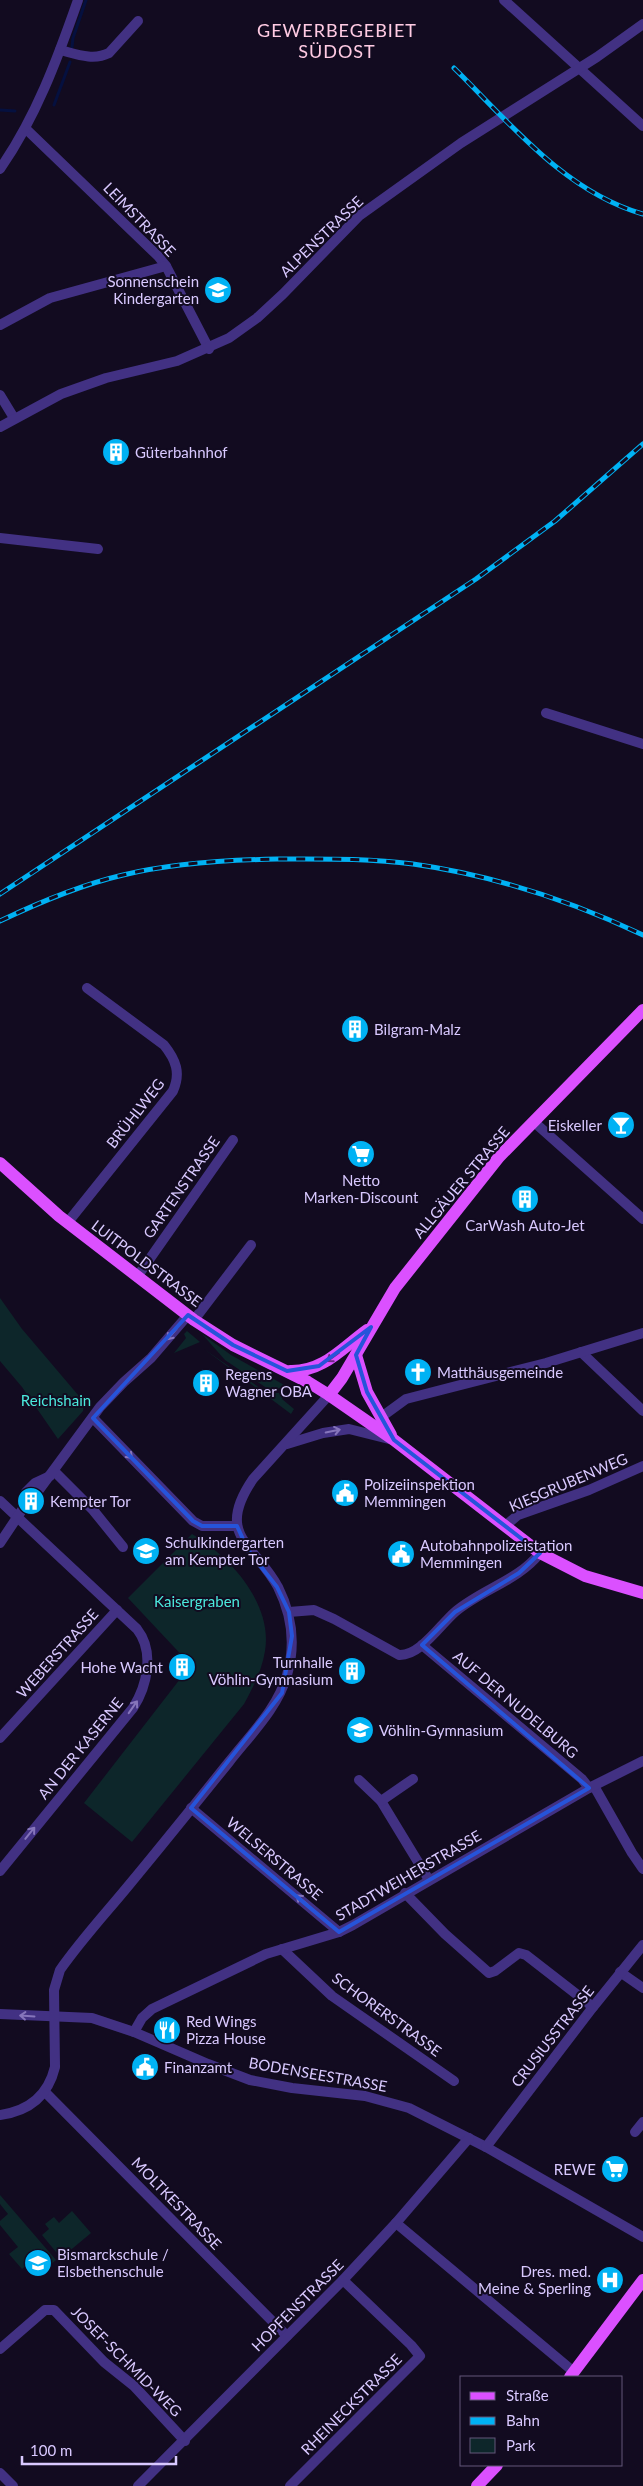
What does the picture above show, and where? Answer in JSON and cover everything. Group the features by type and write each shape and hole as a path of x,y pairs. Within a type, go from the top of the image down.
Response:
{"main road":[{"name":"ALLGÄUER STRASSE","path":"329,1395 356,1355 395,1288 499,1157 643,1010"},
{"name":"LUITPOLDSTRASSE","path":"0,1164 68,1222 191,1317 244,1351 287,1371 329,1395 394,1440 540,1553 585,1576 643,1593"},
{"path":"287,1371 302,1371 319,1366 371,1327"},
{"path":"356,1355 367,1392 394,1440"},
{"path":"572,2375 643,2280"},
{"path":"477,2486 496,2466"}],"street":[{"path":"0,169 26,129 60,50 78,0"},
{"path":"504,0 643,126"},
{"path":"60,50 86,56 104,56 114,48 138,21"},
{"name":"ALPENSTRASSE","path":"0,427 41,403 84,385 176,361 209,349 229,338 268,308 355,220 373,206 461,143 579,68 643,24"},
{"name":"LEIMSTRASSE","path":"26,129 126,222 166,266 209,349"},
{"path":"0,325 50,298 166,266"},
{"path":"0,395 14,418"},
{"path":"0,538 98,549"},
{"path":"546,713 643,744"},
{"name":"BRÜHLWEG","path":"68,1222 173,1091 177,1083 178,1070 172,1056 164,1045 87,988"},
{"path":"534,1122 643,1219"},
{"name":"GARTENSTRASSE","path":"137,1277 233,1140"},
{"path":"36,1494 54,1473 93,1418 124,1382 191,1317 251,1246"},
{"path":"380,1418 406,1399 546,1363 643,1333"},
{"path":"581,1352 643,1411"},
{"path":"0,2115 28,2107 45,2092 52,2079 55,2067 54,1990 60,1970 282,1693 292,1652 292,1626 278,1587 248,1550 237,1526 238,1507 244,1492 329,1395"},
{"path":"93,1418 194,1521 202,1526 237,1526"},
{"path":"286,1444 331,1431 349,1429 394,1440"},
{"name":"KIESGRUBENWEG","path":"505,1526 518,1515 597,1487 643,1466"},
{"path":"0,1543 17,1517 23,1498 35,1483 54,1473"},
{"path":"54,1473 93,1510 124,1547"},
{"name":"AN DER KASERNE","path":"0,1501 142,1635 148,1651 146,1669 138,1700 0,1871"},
{"path":"288,1612 314,1610 334,1618 398,1655 408,1654 422,1644 455,1612 480,1594 519,1574 540,1553"},
{"name":"WEBERSTRASSE","path":"0,1738 117,1610"},
{"name":"AUF DER NUDELBURG","path":"422,1644 592,1787 643,1869"},
{"name":"STADTWEIHERSTRASSE","path":"134,2032 142,2018 152,2009 245,1963 282,1949 340,1932 592,1787 643,1762"},
{"path":"381,1801 413,1779"},
{"path":"359,1780 381,1801 430,1880"},
{"name":"WELSERSTRASSE","path":"191,1808 340,1932"},
{"path":"406,1893 445,1934 489,1973 495,1971 519,1953 526,1955 593,2007"},
{"name":"CRUSIUSSTRASSE","path":"486,2146 620,1972 643,1945"},
{"name":"SCHORERSTRASSE","path":"282,1949 332,1996 454,2081"},
{"path":"620,1972 643,1988"},
{"name":"BODENSEESTRASSE","path":"0,2014 92,2018 134,2032 241,2077 292,2088 357,2095 390,2102 432,2119 486,2146 643,2237"},
{"name":"MOLTKESTRASSE","path":"45,2092 287,2336"},
{"path":"635,2132 643,2122"},
{"name":"HOPFENSTRASSE","path":"138,2486 185,2441 343,2280 396,2223 469,2138"},
{"path":"396,2223 572,2375"},
{"name":"RHEINECKSTRASSE","path":"290,2486 420,2356 411,2345 343,2280"},
{"name":"JOSEF-SCHMID-WEG","path":"0,2349 44,2310 54,2310 104,2362 134,2386 185,2441"},
{"path":"0,2474 13,2486"}],"highlighted area":[{"path":"188,1315 233,1345 287,1371 319,1366 371,1327 356,1355 367,1392 394,1440 540,1553 519,1573 455,1612 422,1645 589,1788 339,1932 191,1808 282,1693 292,1636 289,1612 277,1587 248,1550 237,1526 202,1526 193,1521 93,1418"}],"green space":[{"name":"Reichshain","path":"0,1298 22,1329 84,1402 83,1411 58,1439 22,1387 0,1361"},
{"path":"187,1331 200,1342 174,1353 186,1338 184,1334"},
{"path":"202,1334 231,1355 286,1386 271,1391 225,1360"},
{"path":"204,1349 267,1393 286,1393 282,1399 294,1409 291,1414"},
{"name":"Kaisergraben","path":"192,1534 221,1555 246,1583 262,1616 266,1633 265,1651 257,1679 244,1704 132,1842 84,1803 187,1670 189,1663 128,1598"},
{"path":"0,2195 56,2260 40,2274 30,2262 22,2269 9,2254 18,2247 0,2225 0,2221 8,2214 0,2204"},
{"path":"72,2211 91,2233 61,2258 42,2235 49,2229 45,2224 54,2217 59,2223"}],"waterway":[{"path":"72,47 73,38 86,0"},
{"path":"54,105 70,62"},
{"path":"0,110 15,111"}],"tunnel":[{"path":"24,1507 36,1494"}],"railway":[{"path":"454,68 518,133 564,173 588,190 615,204 643,214"},
{"path":"0,894 476,579 555,521 643,444"},
{"path":"0,921 76,889 142,871 219,861 345,859 413,864 502,882 559,900 643,935"}],"place":[{"name":"Sonnenschein Kindergarten","path":"218,290"},
{"name":"Güterbahnhof","path":"116,452"},
{"name":"Bilgram-Malz","path":"355,1029"},
{"name":"Eiskeller","path":"621,1125"},
{"name":"Netto Marken-Discount","path":"361,1154"},
{"name":"CarWash Auto-Jet","path":"525,1199"},
{"name":"Matthäusgemeinde","path":"418,1372"},
{"name":"Regens Wagner OBA","path":"206,1383"},
{"name":"Polizeiinspektion Memmingen","path":"345,1493"},
{"name":"Kempter Tor","path":"31,1501"},
{"name":"Schulkindergarten am Kempter Tor","path":"146,1551"},
{"name":"Autobahnpolizeistation Memmingen","path":"401,1554"},
{"name":"Hohe Wacht","path":"182,1667"},
{"name":"Turnhalle Vöhlin-Gymnasium","path":"352,1671"},
{"name":"Vöhlin-Gymnasium","path":"360,1730"},
{"name":"Red Wings Pizza House","path":"167,2030"},
{"name":"Finanzamt","path":"145,2067"},
{"name":"REWE","path":"615,2169"},
{"name":"Bismarckschule / Elsbethenschule","path":"38,2263"},
{"name":"Dres. med. Meine & Sperling","path":"610,2280"}],"district":[{"name":"GEWERBEGEBIET SÜDOST","path":"337,40"}]}
